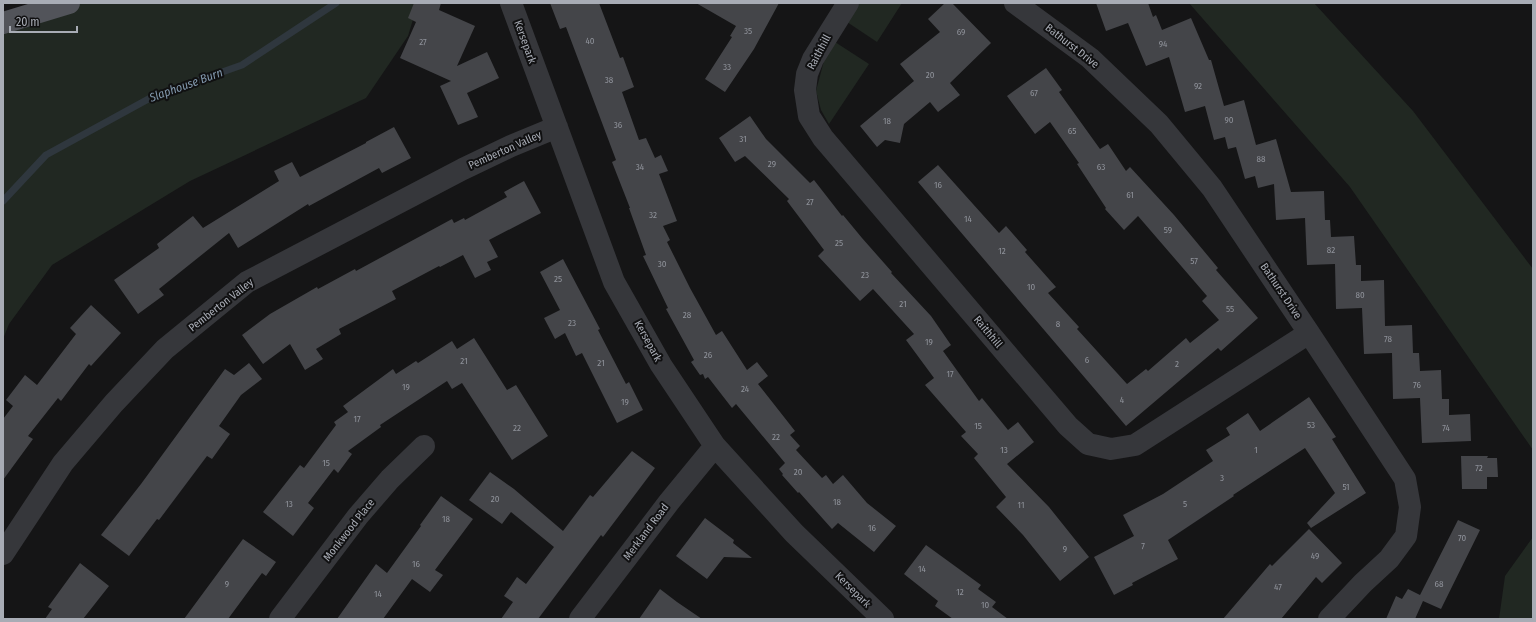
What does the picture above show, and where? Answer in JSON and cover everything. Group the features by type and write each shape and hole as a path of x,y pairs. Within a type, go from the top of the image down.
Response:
{"main road":[{"path":"3,23 69,3"}],"street":[{"name":"Kersepark","path":"511,3 614,282 661,365 715,446 794,533 878,618"},
{"name":"Raithhill","path":"848,3 813,60 807,74 805,90 809,116 823,138 971,312 1068,426 1088,444 1111,449 1135,445 1309,332"},
{"name":"Bathurst Drive","path":"1015,3 1090,58 1159,124 1212,188 1309,332 1405,479 1410,507 1406,536 1390,559 1329,619"},
{"name":"Pemberton Valley","path":"3,554 63,463 114,403 165,349 247,282 470,166 511,146 557,127"},
{"name":"Monkwood Place","path":"280,619 358,516 390,478 424,446"},
{"name":"Merkland Road","path":"580,619 669,502 715,446"}],"shaded area":[{"path":"62,3 418,3 408,36 366,98 190,181 52,265 9,324 3,339 3,23"},
{"path":"859,3 902,3 877,42 847,22"},
{"path":"1189,3 1314,3 1413,111 1533,269 1533,450 1350,187"},
{"path":"835,42 869,64 829,124 821,110 816,91 825,57"},
{"path":"1533,537 1533,619 1499,619 1505,576"}],"building":[{"path":"414,3 441,3 439,10 475,26 457,66 487,52 499,78 467,93 478,117 458,125 440,86 451,81 400,58 416,22 408,18"},
{"path":"550,3 599,3 620,58 623,57 634,87 622,92 639,140 646,138 655,158 661,155 668,171 659,174 677,221 663,226 670,240 667,242 690,288 716,335 722,331 747,370 757,362 768,376 758,384 795,431 790,435 800,446 796,450 822,478 826,475 833,484 843,475 867,503 896,526 874,552 838,523 832,529 782,475 783,474 779,469 785,463 736,404 732,408 708,377 705,379 703,374 700,375 691,362 694,360 666,309 668,308 643,256 646,255 612,162 616,160 566,27 560,29"},
{"path":"696,3 779,3 754,49 725,92 705,79 732,37 730,36 736,26"},
{"path":"945,3 952,3 991,43 950,83 960,95 938,112 930,102 904,124 900,143 885,140 877,147 860,126 914,81 900,64 940,32 928,19"},
{"path":"1096,3 1148,3 1153,17 1156,15 1162,30 1191,18 1209,60 1211,60 1224,106 1244,100 1256,145 1276,139 1291,192 1324,191 1325,220 1330,220 1331,237 1354,236 1356,265 1361,265 1361,281 1384,280 1385,326 1412,325 1413,353 1419,353 1420,371 1441,370 1442,399 1449,399 1449,415 1470,414 1471,441 1422,443 1420,398 1393,399 1392,353 1364,354 1362,308 1336,309 1335,264 1307,265 1305,218 1276,220 1274,184 1258,188 1255,176 1245,179 1236,147 1228,149 1225,137 1214,140 1205,106 1185,112 1169,57 1146,66 1128,23 1106,31"},
{"path":"1046,68 1062,90 1059,92 1100,149 1108,144 1126,171 1130,167 1174,215 1218,268 1216,270 1258,318 1221,351 1218,348 1126,426 918,182 938,165 999,233 1006,226 1027,250 1025,252 1056,287 1048,293 1079,327 1077,329 1127,384 1146,369 1148,371 1186,338 1190,343 1219,320 1202,301 1207,296 1138,216 1124,230 1105,209 1106,208 1077,164 1079,163 1050,122 1035,134 1007,96"},
{"path":"750,116 766,139 810,183 814,180 842,216 843,215 892,272 891,273 931,316 951,345 943,351 979,401 982,398 1008,430 1018,422 1034,442 1007,464 1049,507 1089,557 1060,581 1023,535 996,507 1006,497 974,458 978,454 961,436 966,432 925,385 934,378 906,340 914,334 873,289 860,301 818,256 824,250 787,201 789,199 745,156 735,162 719,138"},
{"path":"394,127 411,158 382,173 379,168 309,206 308,204 238,248 229,233 159,289 164,295 138,314 114,280 159,248 157,244 193,216 203,228 279,181 274,171 292,162 300,177"},
{"path":"524,181 541,213 489,240 498,257 487,262 491,270 475,278 463,255 392,291 396,299 339,329 341,334 316,349 323,359 305,370 290,344 263,364 242,335 270,314 317,287 318,289 355,269 356,271 452,219 454,223 464,218 465,220 507,197 504,192"},
{"path":"563,259 600,329 598,330 626,384 629,382 643,410 617,423 582,353 576,356 565,333 555,339 544,318 560,310 540,272"},
{"path":"91,305 121,333 91,366 89,364 61,401 58,398 28,436 33,439 3,480 3,419 13,406 6,400 25,375 37,385 76,334 70,328"},
{"path":"474,338 507,390 516,385 548,436 512,460 462,383 452,389 447,381 380,425 381,427 348,451 352,454 338,473 334,469 308,503 314,508 293,536 263,512 300,465 304,468 336,425 334,422 348,412 343,406 393,369 396,374 416,361 418,363 452,341 457,349"},
{"path":"249,363 262,379 241,395 219,426 230,434 212,459 207,456 159,520 157,519 129,556 101,535 141,484 225,369 234,375"},
{"path":"1309,397 1336,437 1332,439 1366,493 1311,528 1307,523 1335,493 1305,448 1168,540 1178,559 1132,583 1133,585 1114,595 1094,557 1134,536 1123,515 1163,494 1213,461 1206,450 1230,435 1226,428 1248,413 1260,431"},
{"path":"632,451 655,468 603,537 601,535 538,619 501,619 513,602 504,596 517,577 526,584 554,547 511,512 502,524 469,500 490,472 514,489 563,531 590,495 593,497"},
{"path":"1461,456 1488,456 1487,458 1497,458 1498,477 1487,477 1487,489 1462,489"},
{"path":"441,496 473,519 435,570 443,575 430,592 412,579 383,619 337,619 376,564 387,573"},
{"path":"705,518 734,540 733,543 752,558 724,557 707,579 676,556"},
{"path":"1458,520 1480,530 1441,609 1423,601 1415,619 1386,619 1396,596 1402,599 1408,589 1420,595"},
{"path":"1309,529 1342,563 1322,583 1316,577 1281,619 1223,619 1270,564 1272,566"},
{"path":"243,539 276,562 266,576 262,573 228,619 184,619"},
{"path":"926,545 981,585 978,589 996,602 992,607 1008,619 953,619 935,606 938,601 904,574"},
{"path":"80,563 109,586 83,619 45,619 52,609 48,607"},
{"path":"660,589 677,602 702,619 639,619"}],"waterway":[{"name":"Slaphouse Burn","path":"3,201 46,155 152,97 242,65 336,3"}]}
